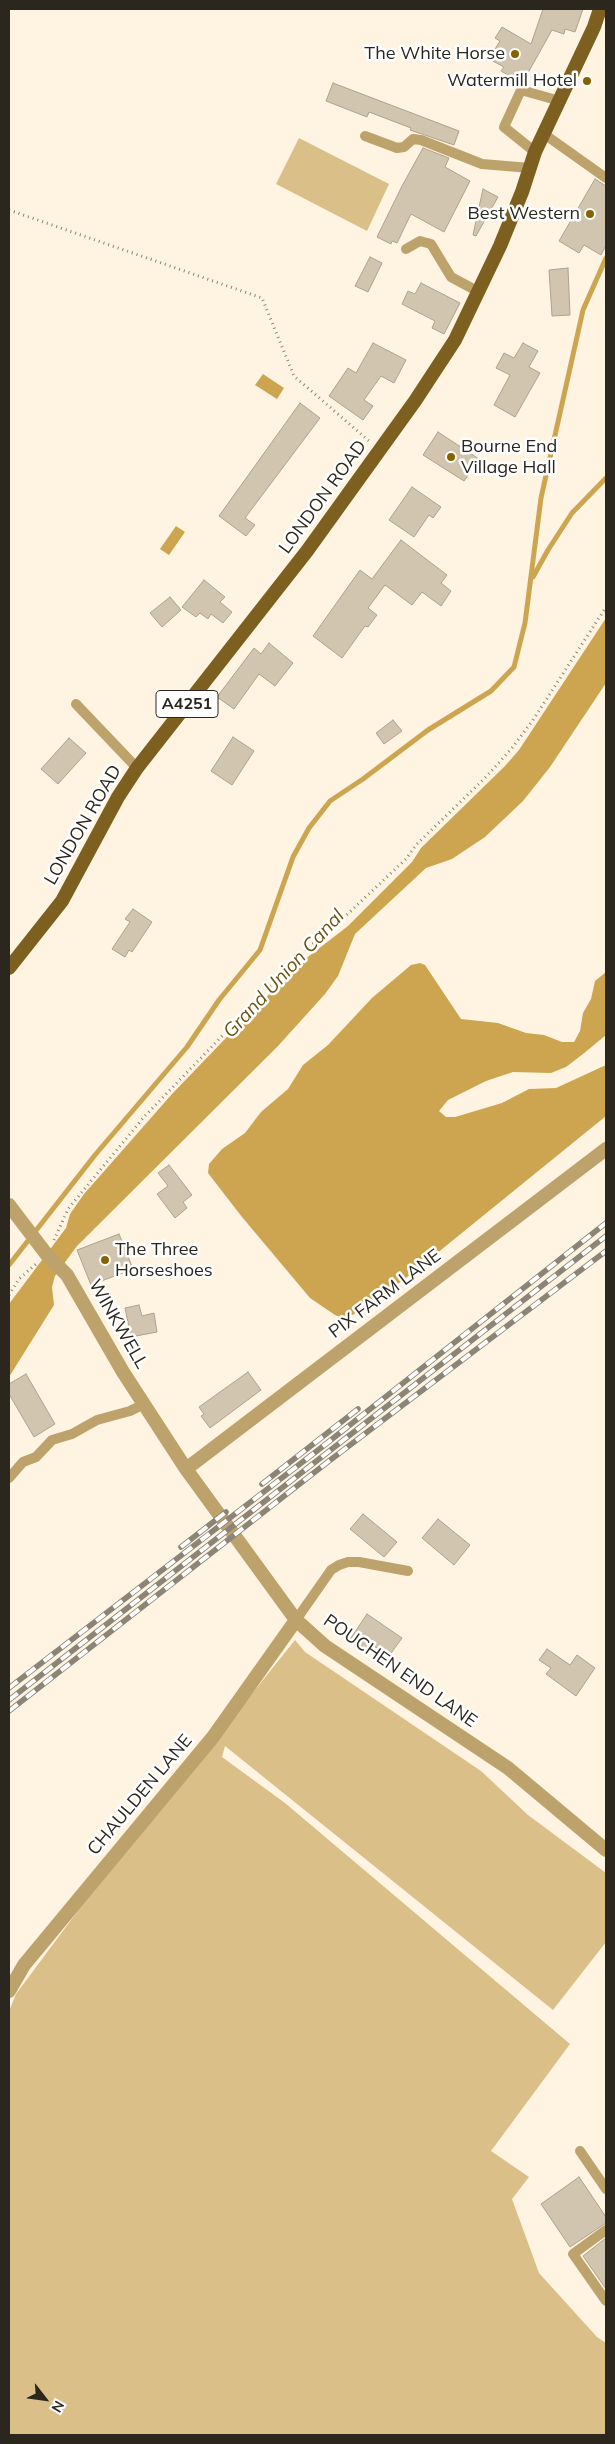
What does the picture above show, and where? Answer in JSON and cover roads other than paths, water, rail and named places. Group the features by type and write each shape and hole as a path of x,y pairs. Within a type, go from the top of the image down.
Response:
{"main road":[{"name":"LONDON ROAD","path":"9,968 62,901 118,797 137,768 307,551 428,383 455,340 479,292 519,201 535,152 560,101 600,9"}],"street":[{"name":"PIX FARM LANE","path":"186,1469 606,1149"},
{"name":"WINKWELL","path":"9,1205 43,1250 67,1275 144,1404 186,1469"},
{"name":"POUCHEN END LANE","path":"186,1469 296,1620 325,1646 508,1768 606,1850"},
{"name":"CHAULDEN LANE","path":"9,1991 24,1965 213,1737 296,1620"}],"lane":[{"path":"535,152 504,127 521,90 560,101"},
{"path":"544,134 606,178"},
{"path":"365,136 397,148 404,147 413,140 421,140 482,164 530,168"},
{"path":"406,249 420,241 431,244 451,278 479,292"},
{"path":"76,704 137,768"},
{"path":"9,1478 23,1462 36,1457 52,1440 72,1434 97,1420 144,1404"},
{"path":"296,1620 331,1570 339,1565 348,1562 359,1562 408,1571"},
{"path":"580,2151 606,2189"},
{"path":"606,2230 573,2254 606,2301"}],"waterway":[{"path":"9,1265 95,1155 187,1047 219,1000 260,950 293,857 309,828 330,801 363,779 428,730 491,691 514,667 525,623 541,498 583,310 606,258"},
{"path":"533,577 572,513 606,478"}],"railway":[{"path":"9,1688 322,1447 606,1223"},
{"path":"9,1700 606,1236"},
{"path":"9,1711 329,1461 606,1251"},
{"path":"262,1484 358,1409"},
{"path":"181,1547 226,1512"}],"place":[{"name":"The White Horse","path":"515,54"},
{"name":"Watermill Hotel","path":"587,81"},
{"name":"Best Western","path":"590,214"},
{"name":"Bourne End Village Hall","path":"451,457"},
{"name":"The Three Horseshoes","path":"105,1260"}],"water label":[{"name":"Grand Union Canal","path":"284,974"}]}
